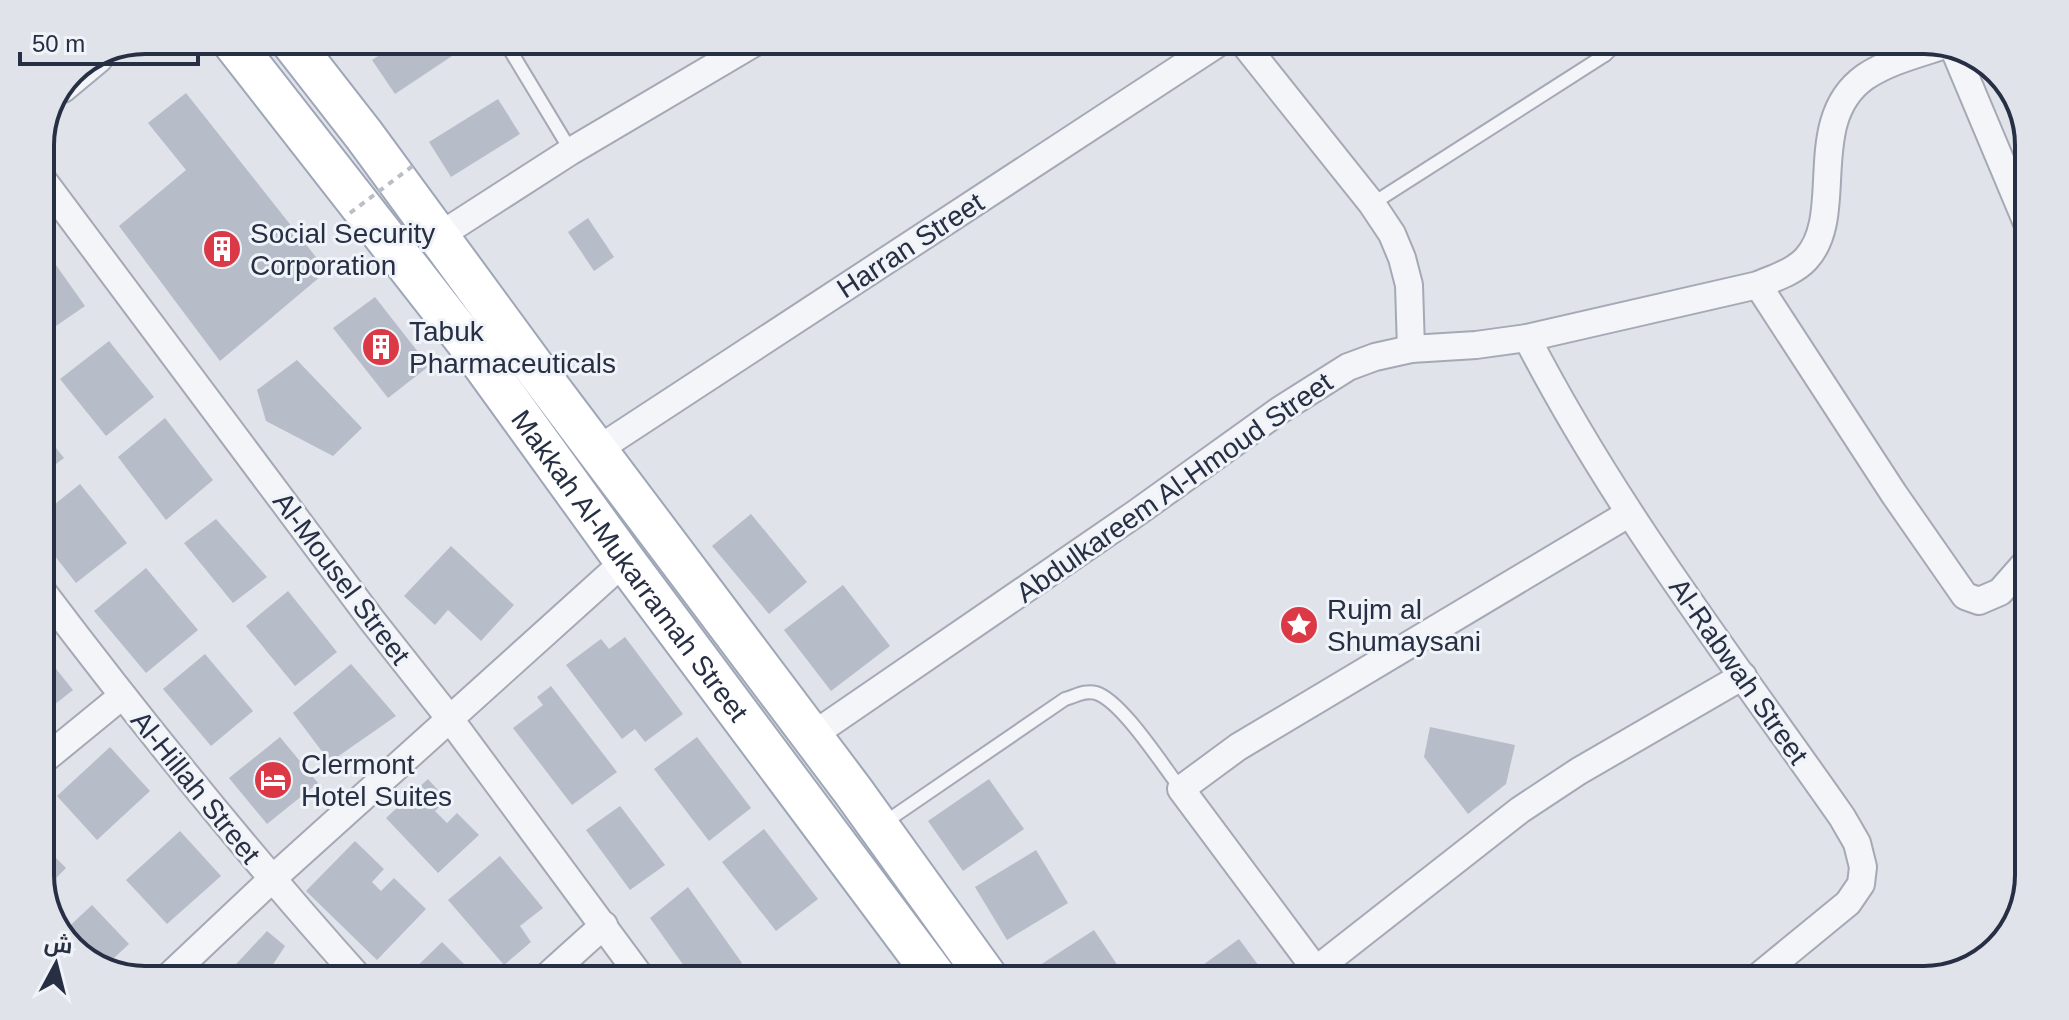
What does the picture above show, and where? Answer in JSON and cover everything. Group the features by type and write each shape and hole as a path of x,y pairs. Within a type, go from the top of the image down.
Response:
{"main road":[{"name":"Makkah Al-Mukarramah Street","path":"242,54 466,341 625,561 928,966"},
{"name":"Makkah Al-Mukarramah Street","path":"301,54 879,827 979,966"}],"street":[{"path":"439,236 571,151 735,54"},
{"name":"Harran Street","path":"597,450 1202,54"},
{"path":"1252,54 1372,204 1392,234 1409,285 1411,349"},
{"name":"Abdulkareem Al-Hmoud Street","path":"810,737 1135,514 1280,410 1348,367 1411,349 1527,338 1758,285 1797,266 1806,260 1818,241 1823,220 1827,156 1833,127 1846,98 1863,78 1889,63 1917,54"},
{"path":"1959,61 2015,195"},
{"name":"Al-Mousel Street","path":"54,195 633,966"},
{"path":"1758,285 1894,494 1965,596 1979,601 2000,592 2015,575"},
{"name":"Al-Rabwah Street","path":"1527,338 1628,514 1842,817 1857,843 1863,867 1861,884 1848,903 1771,966"},
{"path":"1304,966 1181,789 1238,747 1628,514"},
{"path":"180,966 625,561"},
{"name":"Al-Hillah Street","path":"54,606 271,880 348,966"},
{"path":"1321,966 1520,810 1579,771 1743,676"},
{"path":"54,752 122,696"},
{"path":"559,966 604,925"}],"lane":[{"path":"512,54 571,151"},
{"path":"1372,204 1605,55"},
{"path":"879,827 1065,699 1085,692 1109,699 1181,789"}],"path":[{"path":"350,213 414,165"}],"building":[{"path":"381,54 455,54 395,94 372,60"},
{"name":"Social Security Corporation","path":"186,93 327,271 220,361 119,226 186,170 148,123"},
{"path":"498,99 520,134 451,177 429,142"},
{"path":"588,218 614,257 594,271 568,232"},
{"path":"56,265 85,306 54,327"},
{"name":"Tabuk Pharmaceuticals","path":"375,297 429,366 388,398 333,328"},
{"path":"109,341 154,397 106,436 60,379"},
{"path":"297,360 362,428 333,456 266,421 257,390"},
{"path":"165,418 213,480 166,520 118,457"},
{"path":"54,446 64,458 54,466"},
{"path":"80,484 127,543 76,583 54,555 54,505"},
{"path":"751,514 807,582 769,614 712,546"},
{"path":"216,519 267,577 233,603 184,543"},
{"path":"451,546 514,605 481,641 448,610 435,625 404,596"},
{"path":"146,568 198,630 146,673 94,611"},
{"path":"843,585 890,646 831,691 784,630"},
{"path":"288,591 337,652 295,686 246,626"},
{"path":"625,637 683,714 645,742 635,729 622,739 566,665 601,639 609,649"},
{"path":"205,654 253,711 211,746 163,689"},
{"path":"351,664 396,716 330,762 293,713"},
{"path":"54,666 73,690 54,705"},
{"path":"551,686 617,772 572,805 513,728 543,705 537,697"},
{"path":"1430,727 1515,745 1506,784 1468,814 1424,757"},
{"name":"Clermont Hotel Suites","path":"280,737 318,783 267,824 229,778"},
{"path":"697,737 751,808 709,841 654,769"},
{"path":"110,747 150,791 97,840 57,796"},
{"path":"428,779 447,800 435,811 447,823 457,813 479,835 438,873 386,818"},
{"path":"989,779 1024,829 963,871 928,821"},
{"path":"620,806 665,865 630,890 586,830"},
{"path":"764,829 818,899 776,931 722,862"},
{"path":"180,831 221,876 167,924 126,880"},
{"path":"355,841 384,869 372,882 381,891 394,878 426,909 377,960 306,891"},
{"path":"1036,850 1068,903 1007,940 975,887"},
{"path":"54,856 66,868 54,880"},
{"path":"500,856 543,908 520,926 531,942 504,965 448,900"},
{"path":"688,887 742,963 738,966 684,966 650,918"},
{"path":"92,905 129,944 112,960 96,952 96,924 72,924"},
{"path":"1094,930 1118,966 1039,966"},
{"path":"267,931 285,946 272,966 234,966"},
{"path":"1239,939 1259,966 1201,966"},
{"path":"442,942 466,966 417,966"}],"place":[{"name":"Social Security Corporation","path":"222,249"},
{"name":"Tabuk Pharmaceuticals","path":"381,347"},
{"name":"Rujm al Shumaysani","path":"1299,625"},
{"name":"Clermont Hotel Suites","path":"273,780"}]}
